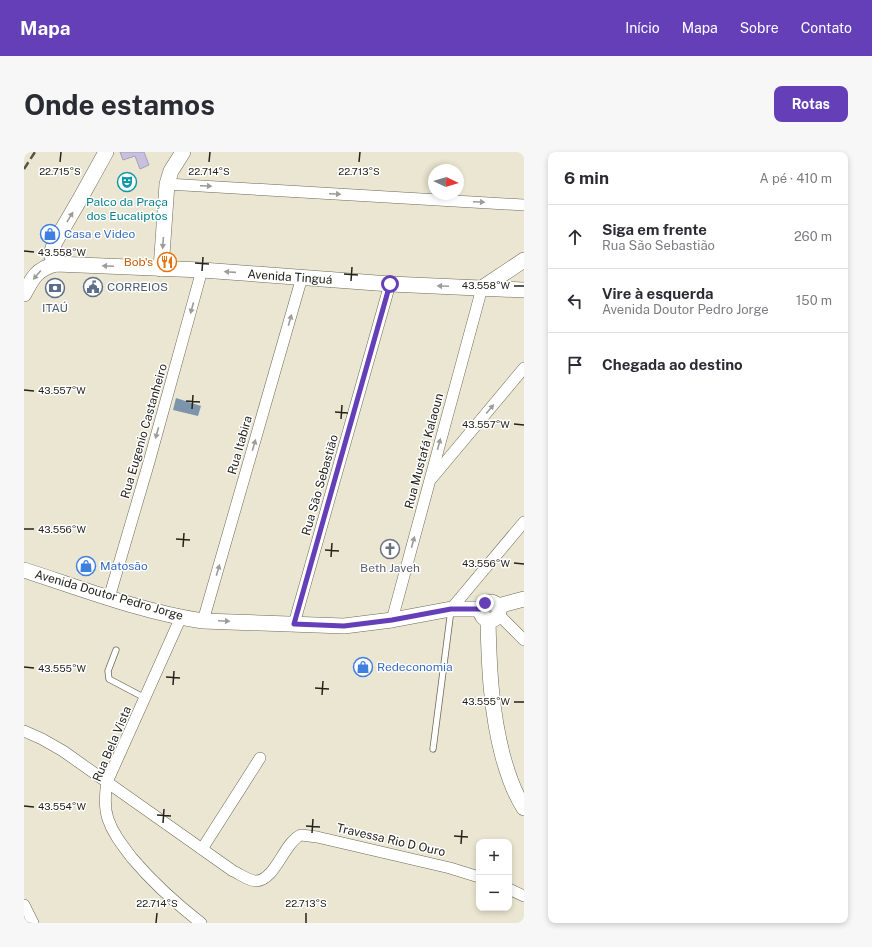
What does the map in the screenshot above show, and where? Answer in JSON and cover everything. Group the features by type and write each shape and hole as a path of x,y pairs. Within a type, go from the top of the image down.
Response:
{"street":[{"path":"24,294 40,270 56,264 51,254 55,242 106,152"},
{"path":"161,269 167,184 171,171 183,152"},
{"path":"167,184 524,205"},
{"path":"524,261 522,274 524,280"},
{"path":"482,288 524,261"},
{"name":"Avenida Tinguá","path":"56,264 202,270 390,284 524,290"},
{"name":"Rua Eugenio Castanheiro","path":"109,598 149,462 202,270"},
{"name":"Rua Itabira","path":"203,620 302,278"},
{"name":"Rua São Sebastião","path":"294,624 390,284"},
{"name":"Rua Mustafá Kalaoun","path":"392,620 482,288"},
{"path":"429,482 524,368"},
{"path":"451,609 524,522"},
{"name":"Avenida Doutor Pedro Jorge","path":"24,570 109,598 181,617 203,620 344,626 392,620 451,609 491,612 524,599"},
{"path":"491,612 524,640"},
{"path":"491,612 489,677 498,736 507,772 524,808"},
{"name":"Rua Bela Vista","path":"181,617 107,782 106,807 108,819 120,843 158,887 201,923"},
{"name":"Travessa Rio D Ouro","path":"24,731 63,750 233,871 250,880 256,881 265,878 294,840 301,835 317,836 450,868 476,876"},
{"path":"202,849 260,758"},
{"path":"512,891 524,896"},
{"path":"24,905 33,923"}],"lane":[{"path":"433,748 451,609"},
{"path":"116,650 108,671 109,679 145,698"}],"water":[{"path":"176,398 201,406 198,416 173,410"}],"building":[{"path":"120,152 144,152 149,165 140,169 135,156 123,160"}],"railway":[{"path":"24,169 35,152"}],"place":[{"name":"Palco da Praça dos Eucaliptos","path":"127,182"},
{"name":"Casa e Video","path":"50,234"},
{"name":"Bob's","path":"167,262"},
{"name":"CORREIOS","path":"93,287"},
{"name":"ITAÚ","path":"55,288"},
{"name":"Beth Javeh","path":"390,549"},
{"name":"Matosão","path":"86,566"},
{"name":"Redeconomia","path":"363,667"}],"route":[{"path":"390,284 294,624 344,626 392,620 451,609 480,609 485,603"}]}
